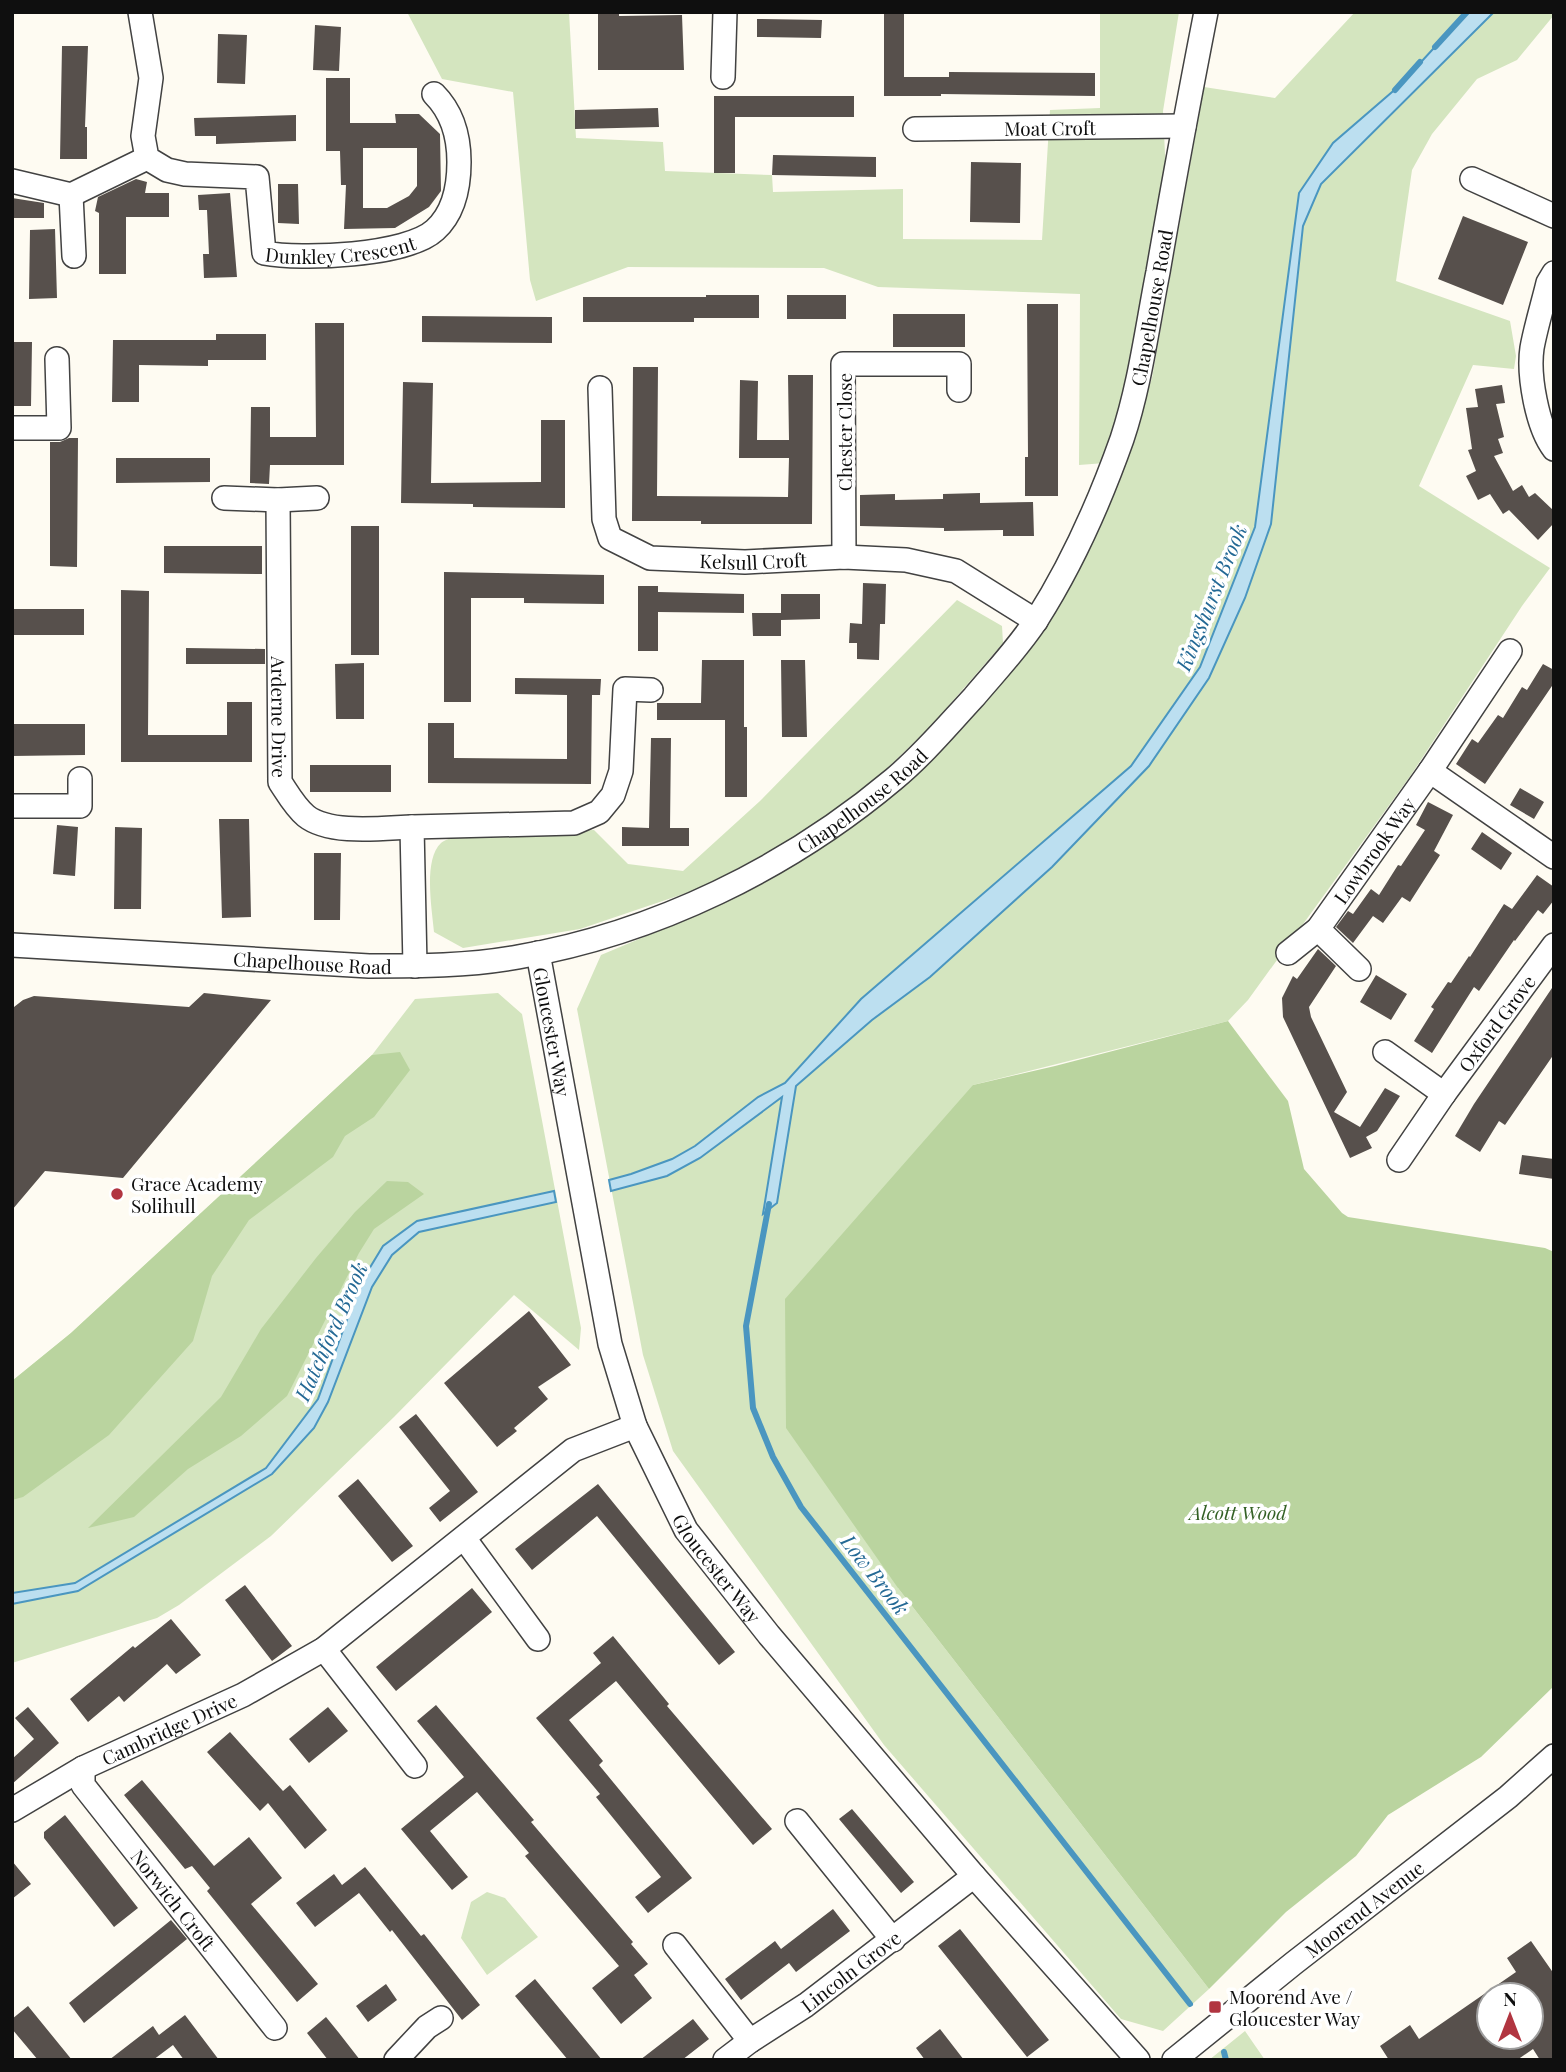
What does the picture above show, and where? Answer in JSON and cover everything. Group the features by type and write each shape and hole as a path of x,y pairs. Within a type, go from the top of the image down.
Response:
{"street":[{"path":"12,181 71,195 147,158 143,136 151,78 140,12"},
{"path":"723,77 725,12"},
{"name":"Chapelhouse Road","path":"12,944 316,963 415,966 485,961 538,953 603,935 720,892 768,868 853,812 932,744 1036,621 1070,559 1099,496 1122,437 1139,377 1206,12"},
{"name":"Dunkley Crescent","path":"147,158 167,170 185,174 257,177 264,253 286,257 330,256 407,245 435,230 453,205 459,179 459,143 445,105 434,94"},
{"name":"Moat Croft","path":"915,129 1184,126"},
{"path":"1472,179 1554,216"},
{"path":"71,195 74,256"},
{"path":"1554,273 1548,283 1532,351 1540,421 1554,449"},
{"path":"12,428 59,428 57,359"},
{"name":"Chester Close","path":"844,557 844,364 958,364 958,390"},
{"name":"Kelsull Croft","path":"600,388 601,489 604,519 610,538 650,558 745,562 844,557 906,560 956,570 1036,621"},
{"path":"224,498 317,498"},
{"name":"Arderne Drive","path":"278,500 280,782 292,802 308,818 326,825 352,829 574,823 599,812 613,794 621,771 625,688 651,690"},
{"name":"Lowbrook Way","path":"1288,953 1318,929 1430,771 1510,651"},
{"path":"1430,771 1554,857"},
{"path":"12,806 80,807 80,779"},
{"path":"412,827 415,966"},
{"path":"1318,929 1359,969"},
{"name":"Oxford Grove","path":"1399,1160 1444,1094 1552,952"},
{"name":"Gloucester Way","path":"538,953 610,1344 635,1426 686,1530 768,1635 974,1876 1138,2060"},
{"path":"1385,1052 1444,1094"},
{"name":"Cambridge Drive","path":"12,1810 83,1768 243,1695 324,1650 573,1450 635,1426"},
{"path":"464,1538 538,1639"},
{"path":"324,1650 415,1766"},
{"name":"Moorend Avenue","path":"1174,2060 1508,1797 1554,1756"},
{"name":"Norwich Croft","path":"83,1768 83,1785 275,2028"},
{"path":"797,1821 893,1941"},
{"name":"Lincoln Grove","path":"725,2060 893,1941 974,1876"},
{"path":"675,1945 750,2041"},
{"path":"396,2060 427,2027 441,2018"}],"green space":[{"path":"407,12 569,12 576,138 663,142 665,171 772,175 773,192 903,189 903,239 1042,240 1050,110 1100,108 1100,12 1179,12 1163,111 1166,176 1123,393 1105,463 1079,465 1080,294 878,287 824,268 628,267 536,301 530,280 513,92 442,79"},
{"path":"1355,12 1554,12 1517,60 1477,79 1432,134 1412,170 1396,281 1510,321 1516,356 1514,369 1473,365 1419,486 1550,568 1411,775 1248,1000 1228,1021 973,1085 898,1588 1209,1989 1163,2031 1121,2019 884,1745 673,1451 643,1355 577,1009 601,955 720,905 851,828 964,727 1049,621 1113,495 1152,378 1204,87 1275,98"},
{"path":"957,600 1002,626 1003,643 931,726 871,784 789,841 701,888 580,929 463,948 434,932 430,885 432,861 441,843 456,836 594,830 628,864 683,871 760,801"},
{"path":"498,993 522,1014 581,1328 579,1350 514,1295 394,1417 271,1536 179,1605 157,1618 12,1663 12,1381 71,1333 372,1055 415,999"},
{"name":"Alcott Wood","path":"1228,1021 1288,1101 1304,1169 1342,1213 1348,1217 1545,1248 1554,1252 1554,1686 1481,1757 1388,1815 1356,1856 1286,1912 1209,1989 898,1588 786,1428 785,1299 973,1085"},
{"path":"400,1052 410,1070 374,1117 345,1136 333,1157 249,1220 212,1276 193,1341 109,1435 23,1497 12,1500 12,1381 71,1333 372,1055"},
{"path":"387,1181 408,1182 424,1194 374,1229 359,1253 287,1396 241,1436 188,1469 134,1517 88,1528 221,1397 261,1329 355,1212"},
{"path":"487,1892 505,1898 538,1937 487,1975 461,1938 471,1902"},
{"path":"1245,2031 1265,2060 1209,2060"}],"water":[{"path":"1467,12 1494,12 1321,184 1303,226 1271,524 1245,598 1209,678 1149,766 1052,867 930,977 872,1020 796,1086 777,1203 763,1214 782,1097 700,1158 667,1176 611,1191 609,1180 672,1159 695,1146 758,1097 785,1083 861,999 1131,766 1200,667 1255,527 1299,193 1333,143 1399,86"},
{"path":"554,1191 556,1202 419,1232 392,1255 372,1287 328,1402 314,1428 272,1474 78,1591 12,1604 12,1593 75,1583 266,1468 318,1399 360,1284 383,1246 417,1221"}],"building":[{"path":"598,12 619,12 619,16 682,15 684,70 598,70"},
{"path":"884,12 904,12 904,77 949,77 949,72 1095,73 1095,96 884,96"},
{"path":"757,19 822,20 821,38 757,37"},
{"path":"315,25 341,27 339,71 313,70"},
{"path":"218,34 247,35 245,84 217,83"},
{"path":"62,46 88,46 85,127 87,159 60,159"},
{"path":"326,78 350,78 350,123 396,123 395,114 419,114 440,134 441,191 429,207 395,228 344,229 346,185 341,185 340,151 326,151","holes":["363,148 417,148 417,186 409,196 387,208 363,208"]},
{"path":"714,96 854,96 854,117 735,117 735,173 714,173"},
{"path":"658,108 659,127 575,129 575,110"},
{"path":"296,115 296,141 216,144 216,136 195,136 194,118"},
{"path":"773,155 876,157 876,177 772,175"},
{"path":"971,162 1021,163 1020,223 970,222"},
{"path":"136,179 147,182 145,193 169,193 169,217 126,217 126,274 99,274 99,213 95,211 98,197"},
{"path":"278,184 298,184 299,224 278,223"},
{"path":"230,193 237,277 204,278 203,254 209,254 207,210 199,210 198,195"},
{"path":"12,198 44,203 44,218 12,218"},
{"path":"1463,216 1528,242 1503,305 1438,279"},
{"path":"55,229 57,298 29,299 30,230"},
{"path":"759,295 759,318 694,318 694,322 583,322 583,297"},
{"path":"787,295 846,295 846,319 787,319"},
{"path":"1027,304 1058,304 1058,496 1025,496 1025,457 1028,457"},
{"path":"893,314 965,314 965,347 893,347"},
{"path":"422,316 552,317 552,343 422,342"},
{"path":"315,323 344,323 344,465 270,465 269,484 250,483 251,407 270,407 270,437 316,437"},
{"path":"216,334 266,334 266,360 208,360 208,366 139,365 139,402 112,402 113,340 216,340"},
{"path":"12,342 32,342 31,406 12,406"},
{"path":"633,367 658,367 657,496 788,497 789,458 739,458 740,380 758,381 757,440 789,440 788,375 813,375 812,524 632,521"},
{"path":"403,382 433,383 431,483 541,482 541,420 565,420 565,508 401,503"},
{"path":"1502,385 1505,403 1496,404 1504,437 1498,439 1503,453 1494,456 1513,491 1522,485 1529,497 1535,493 1554,511 1554,523 1538,540 1509,510 1503,514 1490,494 1478,500 1466,476 1476,471 1468,450 1472,449 1466,408 1478,407 1475,389"},
{"path":"78,438 77,567 50,566 50,442"},
{"path":"116,458 210,458 210,482 116,483"},
{"path":"980,493 980,503 1033,502 1034,536 1003,536 1003,530 944,531 944,528 860,526 860,495 895,494 895,500 943,499 943,494"},
{"path":"351,526 379,526 379,655 351,655"},
{"path":"164,546 262,546 262,574 164,573"},
{"path":"444,572 604,575 604,604 524,603 524,598 471,598 471,702 444,702"},
{"path":"863,583 886,584 885,624 880,624 879,660 857,659 857,643 849,643 850,623 862,624"},
{"path":"638,586 658,586 658,592 744,594 744,613 658,612 658,651 638,651"},
{"path":"121,590 149,591 148,735 227,735 227,702 252,702 252,762 121,762"},
{"path":"781,594 820,594 820,619 781,620 781,636 753,636 752,613 781,613"},
{"path":"12,609 84,609 84,635 12,635"},
{"path":"186,648 265,649 265,664 186,664"},
{"path":"702,660 744,660 747,797 725,797 725,720 657,720 657,703 701,703"},
{"path":"781,660 805,660 807,737 782,737"},
{"path":"364,663 364,719 336,719 335,664"},
{"path":"1543,664 1554,670 1554,683 1485,784 1456,764 1472,739 1478,743 1498,715 1503,718 1522,687 1527,690"},
{"path":"515,678 601,679 600,695 592,695 591,784 428,783 428,723 454,723 454,758 567,759 567,695 515,694"},
{"path":"12,724 85,724 85,755 12,756"},
{"path":"651,738 671,738 670,828 689,828 689,846 622,846 622,827 649,828"},
{"path":"310,765 391,765 391,792 310,792"},
{"path":"1520,788 1544,802 1534,819 1510,805"},
{"path":"1428,802 1453,815 1434,851 1440,855 1410,902 1402,897 1383,923 1373,916 1353,943 1336,927 1348,911 1353,914 1371,889 1379,895 1398,865 1401,866 1425,830 1416,825"},
{"path":"219,819 249,819 251,917 222,918"},
{"path":"57,825 78,827 75,876 53,874"},
{"path":"115,827 142,828 141,909 114,909"},
{"path":"1482,832 1512,853 1501,870 1471,849"},
{"path":"314,853 341,853 340,920 314,920"},
{"path":"1537,875 1554,887 1554,900 1543,914 1538,910 1479,991 1474,987 1432,1053 1414,1041 1434,1009 1431,1007 1470,957 1504,904 1512,909"},
{"path":"1318,949 1336,966 1309,1007 1311,1017 1347,1092 1334,1112 1360,1127 1385,1088 1400,1096 1377,1131 1366,1137 1372,1148 1350,1158 1283,1017 1282,998 1293,976 1297,979"},
{"path":"1376,975 1407,994 1391,1020 1360,1002"},
{"path":"1554,985 1554,1054 1505,1125 1499,1121 1480,1152 1455,1136"},
{"path":"204,993 271,1000 123,1178 45,1171 12,1210 14,1007 34,996 189,1007"},
{"path":"1522,1155 1554,1159 1554,1179 1519,1174"},
{"path":"529,1311 571,1365 538,1387 548,1399 514,1428 517,1431 497,1447 444,1383"},
{"path":"416,1414 478,1492 440,1522 429,1508 450,1491 399,1427"},
{"path":"358,1479 413,1546 392,1562 338,1496"},
{"path":"598,1484 735,1652 719,1665 597,1516 532,1570 515,1549"},
{"path":"245,1585 292,1646 272,1661 225,1600"},
{"path":"472,1588 492,1612 396,1691 376,1667"},
{"path":"171,1619 201,1655 176,1674 167,1664 124,1702 119,1696 88,1722 70,1699 133,1646 135,1648"},
{"path":"613,1636 669,1704 667,1706 772,1829 753,1845 616,1681 569,1720 603,1761 599,1765 692,1878 648,1913 635,1897 661,1877 596,1797 600,1794 536,1718 601,1663 593,1653"},
{"path":"436,1705 534,1820 531,1822 633,1942 631,1944 648,1964 634,1975 652,1998 621,2024 592,1988 619,1966 525,1856 529,1853 477,1792 430,1831 468,1877 452,1890 401,1829 464,1777 417,1721"},
{"path":"28,1707 59,1743 12,1784 12,1759 34,1739 15,1718"},
{"path":"328,1707 348,1731 309,1763 289,1739"},
{"path":"230,1732 283,1791 290,1785 327,1830 305,1849 268,1803 260,1811 207,1752"},
{"path":"142,1780 214,1866 249,1837 282,1878 251,1904 318,1984 297,2002 207,1891 210,1888 192,1866 185,1869 124,1795"},
{"path":"852,1809 914,1882 901,1893 839,1819"},
{"path":"65,1815 138,1908 114,1927 44,1838 44,1832"},
{"path":"12,1861 31,1884 12,1899"},
{"path":"365,1867 421,1936 424,1934 480,2005 462,2020 392,1930 390,1932 359,1893 315,1927 296,1903 334,1874 342,1885"},
{"path":"833,1909 850,1931 796,1972 789,1963 741,2000 725,1979 775,1941 781,1949"},
{"path":"171,1920 187,1939 84,2023 69,2003"},
{"path":"960,1929 1049,2040 1027,2057 938,1946"},
{"path":"1531,1941 1554,1974 1554,2060 1540,2060 1534,2051 1545,2051 1545,1981 1503,1981 1516,1972 1507,1958"},
{"path":"535,1979 602,2060 568,2060 515,1996"},
{"path":"386,1984 397,2000 368,2022 356,2006"},
{"path":"1475,2000 1475,2051 1530,2051 1517,2060 1389,2060 1380,2046 1410,2025 1419,2039"},
{"path":"28,2006 72,2060 38,2060 12,2029 12,2019"},
{"path":"185,2015 219,2060 184,2060 173,2045 153,2060 109,2060 153,2026 159,2035"},
{"path":"326,2017 360,2060 328,2060 307,2033"},
{"path":"693,2019 709,2039 682,2060 640,2060"},
{"path":"940,2029 964,2060 925,2060 916,2048"}],"waterway":[{"name":"Kingshurst Brook","path":"1435,47 1467,12"},
{"name":"Kingshurst Brook","path":"1395,90 1420,62"},
{"name":"Low Brook","path":"769,1204 746,1326 753,1408 773,1457 801,1507 1190,2004"},
{"name":"Low Brook","path":"1224,2052 1226,2060"}],"place":[{"name":"Grace Academy Solihull","path":"117,1194"},
{"name":"Moorend Ave / Gloucester Way","path":"1215,2007"}],"water label":[{"name":"Hatchford Brook","path":"330,1331"}]}
